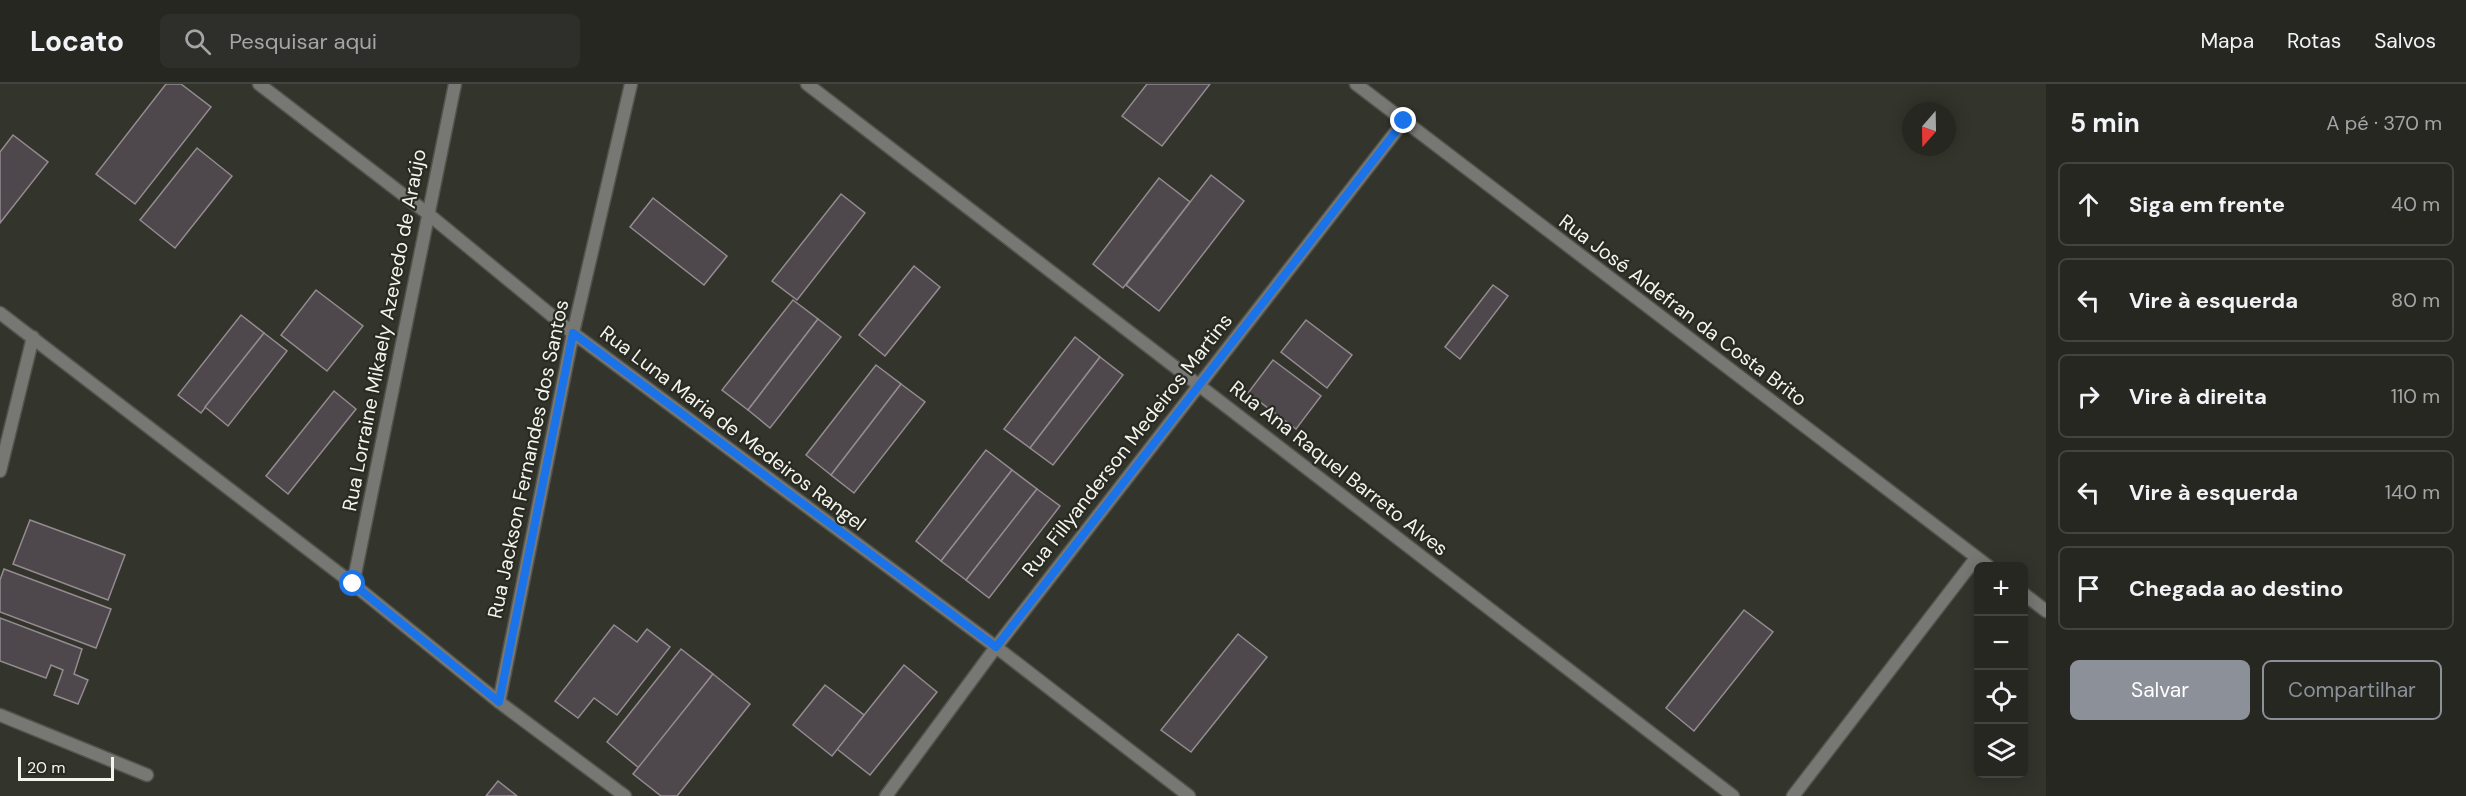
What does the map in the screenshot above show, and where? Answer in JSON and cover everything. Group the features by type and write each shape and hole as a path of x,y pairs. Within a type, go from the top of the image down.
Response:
{"street":[{"name":"Rua Luna Maria de Medeiros Rangel","path":"259,84 427,213 573,333 996,647 1189,796"},
{"name":"Rua Lorraine Mikaely Azevedo de Araújo","path":"353,584 455,84"},
{"name":"Rua Jackson Fernandes dos Santos","path":"499,702 573,333 631,84"},
{"name":"Rua Ana Raquel Barreto Alves","path":"807,84 1733,796"},
{"name":"Rua José Aldefran da Costa Brito","path":"1356,84 1981,562"},
{"name":"Rua Fillyanderson Medeiros Martins","path":"886,796 996,647 1404,121"},
{"path":"0,313 353,584 499,702 625,796"},
{"path":"0,471 33,337"},
{"path":"1793,796 1976,558"},
{"path":"2028,597 2046,611"},
{"path":"0,715 147,775"}],"building":[{"path":"166,84 181,84 211,107 135,204 96,174"},
{"path":"1147,84 1210,84 1162,146 1122,116"},
{"path":"13,135 48,162 0,223 0,152"},
{"path":"197,148 232,176 175,248 140,220"},
{"path":"1211,175 1244,201 1159,311 1126,285"},
{"path":"1159,178 1190,202 1123,288 1093,264"},
{"path":"841,194 865,213 797,300 772,281"},
{"path":"653,198 727,256 704,285 630,227"},
{"path":"914,266 940,287 885,356 859,335"},
{"path":"1493,285 1508,296 1460,359 1445,347"},
{"path":"316,290 363,326 327,371 281,335"},
{"path":"793,300 818,319 748,410 722,390"},
{"path":"241,315 264,333 201,413 178,395"},
{"path":"818,319 841,337 770,428 748,410"},
{"path":"1306,320 1352,355 1327,388 1281,352"},
{"path":"264,333 287,351 228,426 205,407"},
{"path":"1075,337 1100,357 1030,448 1004,429"},
{"path":"1100,357 1123,375 1053,465 1030,448"},
{"path":"1273,360 1321,396 1296,429 1248,393"},
{"path":"876,365 901,384 831,475 806,455"},
{"path":"901,384 925,402 854,493 831,475"},
{"path":"334,391 356,409 288,494 266,476"},
{"path":"986,450 1012,470 941,561 916,541"},
{"path":"1012,470 1037,489 966,580 941,561"},
{"path":"1037,489 1060,506 989,598 966,580"},
{"path":"30,520 125,555 108,600 13,564"},
{"path":"4,569 111,609 96,648 0,612 0,580"},
{"path":"1744,610 1773,632 1694,731 1666,708"},
{"path":"0,618 82,649 74,674 88,680 78,704 54,695 63,670 51,665 46,678 0,661"},
{"path":"614,625 637,642 647,629 670,647 617,715 594,698 578,718 555,701"},
{"path":"1238,634 1267,657 1191,752 1161,730"},
{"path":"681,649 713,674 639,768 607,742"},
{"path":"904,665 937,692 870,775 837,749"},
{"path":"713,674 750,704 677,796 661,796 633,774"},
{"path":"825,685 864,715 832,756 793,725"},
{"path":"498,781 517,796 486,796"}],"route":[{"path":"353,584 499,702 573,333 996,647 1404,121"}]}
